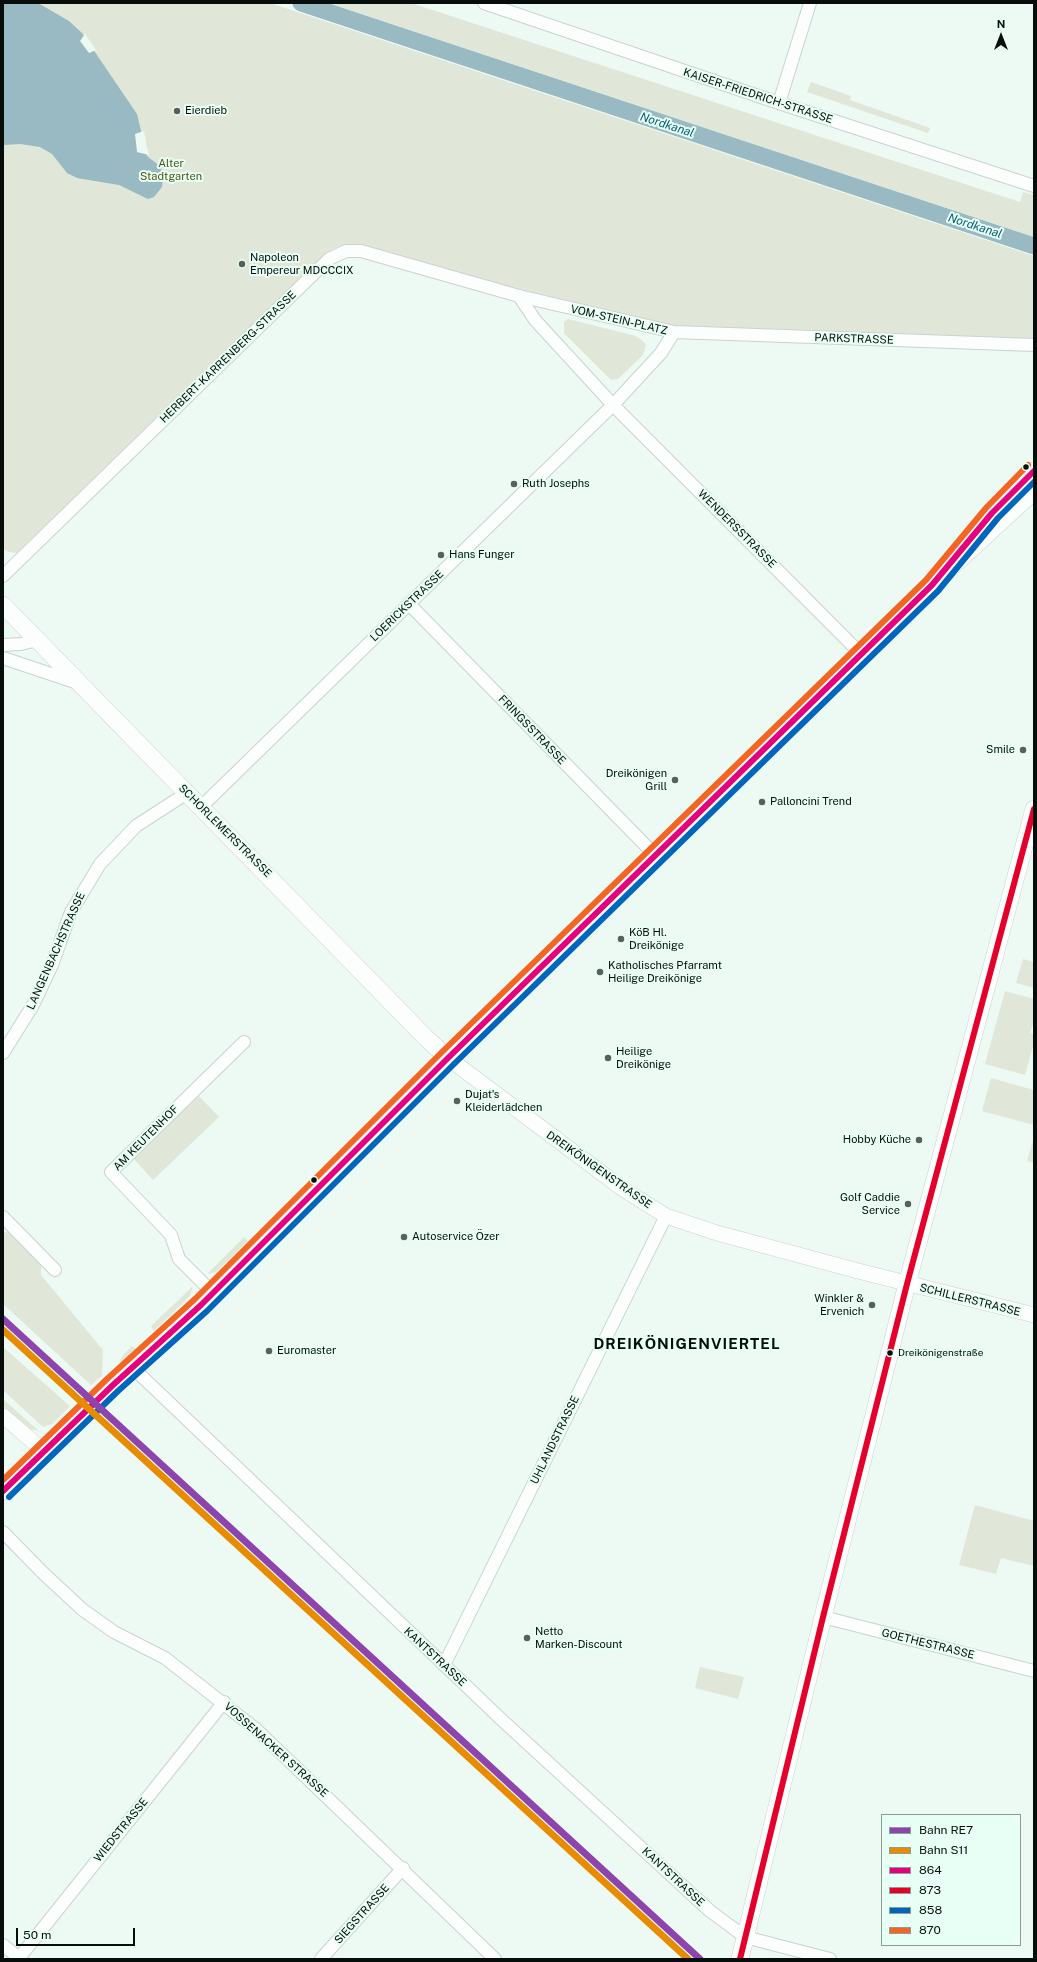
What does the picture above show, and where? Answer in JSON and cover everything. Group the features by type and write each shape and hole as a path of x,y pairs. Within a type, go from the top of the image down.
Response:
{"main road":[{"path":"932,585 992,513 1034,471"},
{"path":"3,1491 213,1293 448,1058 861,654 932,585 1034,491"},
{"path":"1014,510 1029,507 1034,502"},
{"name":"SCHORLEMERSTRASSE","path":"3,605 426,1038 448,1058"},
{"path":"740,1959 822,1618 907,1284 1034,808"}],"street":[{"path":"779,103 810,3"},
{"name":"KAISER-FRIEDRICH-STRASSE","path":"489,4 779,103 1034,186"},
{"name":"HERBERT-KARRENBERG-STRASSE","path":"3,576 329,259 337,254 346,251 361,251 519,296"},
{"path":"519,296 535,320 613,405"},
{"name":"VOM-STEIN-PLATZ","path":"519,296 674,332 661,354 613,405"},
{"name":"PARKSTRASSE","path":"674,332 1034,345"},
{"name":"LOERICKSTRASSE","path":"201,807 613,405"},
{"name":"WENDERSSTRASSE","path":"613,405 861,654"},
{"name":"FRINGSSTRASSE","path":"409,604 656,856"},
{"path":"3,645 21,644 37,640"},
{"path":"3,658 80,684"},
{"name":"LANGENBACHSTRASSE","path":"3,1053 33,1005 52,965 71,912 100,864 136,826 187,793"},
{"name":"AM KEUTENHOF","path":"213,1293 179,1259 171,1235 111,1172 244,1042"},
{"name":"DREIKÖNIGENSTRASSE","path":"448,1058 623,1189 666,1216 717,1233 907,1284"},
{"name":"UHLANDSTRASSE","path":"444,1665 666,1216"},
{"path":"3,1217 55,1270"},
{"name":"SCHILLERSTRASSE","path":"907,1284 1034,1315"},
{"name":"KANTSTRASSE","path":"133,1368 444,1665 710,1911 745,1937"},
{"path":"3,1416 45,1452"},
{"name":"VOSSENACKER STRASSE","path":"3,1532 43,1573 83,1610 114,1632 165,1658 224,1702 257,1730 403,1868 495,1959"},
{"name":"GOETHESTRASSE","path":"822,1618 1034,1671"},
{"name":"WIEDSTRASSE","path":"3,1945 20,1959 224,1702"},
{"name":"SIEGSTRASSE","path":"321,1959 403,1868"},
{"path":"745,1937 830,1959"}],"green space":[{"name":"Alter Stadtgarten","path":"3,3 270,3 1034,256 1034,339 688,329 503,285 364,245 343,245 325,254 17,553 9,552 3,549"},
{"path":"329,3 411,3 1020,202 1023,192 1034,195 1034,237"},
{"path":"811,82 851,96 850,100 930,128 928,133 807,92"},
{"path":"568,319 636,336 646,345 643,355 618,379 611,380 564,333 564,322"},
{"path":"1023,959 1034,962 1034,988 1016,983"},
{"path":"1005,991 1034,999 1034,1021 1030,1033 1034,1034 1034,1043 1025,1075 985,1064"},
{"path":"991,1078 1034,1090 1034,1125 982,1111"},
{"path":"199,1096 219,1117 153,1180 133,1158"},
{"path":"1034,1137 1034,1163 1027,1161"},
{"path":"10,1229 41,1263 41,1275 103,1350 102,1376 91,1385 3,1304 3,1230 6,1233"},
{"path":"244,1237 248,1241 216,1272 207,1274"},
{"path":"193,1286 190,1296 154,1331 151,1326"},
{"path":"132,1346 136,1349 123,1363 119,1362 124,1354"},
{"path":"3,1347 70,1406 52,1424 43,1427 3,1390"},
{"path":"3,1399 39,1431 29,1429 3,1406"},
{"path":"975,1505 1034,1521 1034,1566 1001,1558 996,1574 959,1565"},
{"path":"700,1667 744,1677 738,1699 695,1688"}],"water":[{"path":"38,3 69,21 82,33 137,114 147,156 161,167 163,178 162,187 154,197 148,199 119,185 77,178 67,173 52,154 40,147 20,144 3,145 3,4"}],"pier":[{"path":"85,34 96,50 89,53 80,41"},
{"path":"144,131 149,155 137,152 135,134"}],"waterway":[{"name":"Nordkanal","path":"301,3 1034,246"}],"rail line":[{"name":"RE7","path":"3,1319 700,1959"},
{"name":"S11","path":"3,1330 688,1959"}],"transit line":[{"name":"870","path":"3,1480 107,1379 195,1299 442,1052 926,580 986,508 1028,465"},
{"name":"864","path":"3,1491 113,1385 201,1305 448,1058 932,585 992,513 1034,471"},
{"name":"858","path":"9,1497 118,1391 207,1311 454,1064 938,591 998,518 1034,482"},
{"name":"873","path":"740,1959 823,1617 907,1284 1034,809"}],"place":[{"name":"Eierdieb","path":"177,111"},
{"name":"Napoleon Empereur MDCCCIX","path":"242,264"},
{"name":"Ruth Josephs","path":"514,484"},
{"name":"Hans Funger","path":"441,555"},
{"name":"Smile","path":"1023,750"},
{"name":"Dreikönigen Grill","path":"675,780"},
{"name":"Palloncini Trend","path":"762,802"},
{"name":"KöB Hl. Dreikönige","path":"621,939"},
{"name":"Katholisches Pfarramt Heilige Dreikönige","path":"600,972"},
{"name":"Heilige Dreikönige","path":"608,1058"},
{"name":"Dujat's Kleiderlädchen","path":"457,1101"},
{"name":"Hobby Küche","path":"919,1140"},
{"name":"Golf Caddie Service","path":"908,1204"},
{"name":"Autoservice Özer","path":"404,1237"},
{"name":"Winkler & Ervenich","path":"872,1305"},
{"name":"Euromaster","path":"269,1351"},
{"name":"Dreikönigenstraße","path":"890,1353"},
{"name":"Netto Marken-Discount","path":"527,1638"}],"district":[{"name":"DREIKÖNIGENVIERTEL","path":"687,1344"}]}
